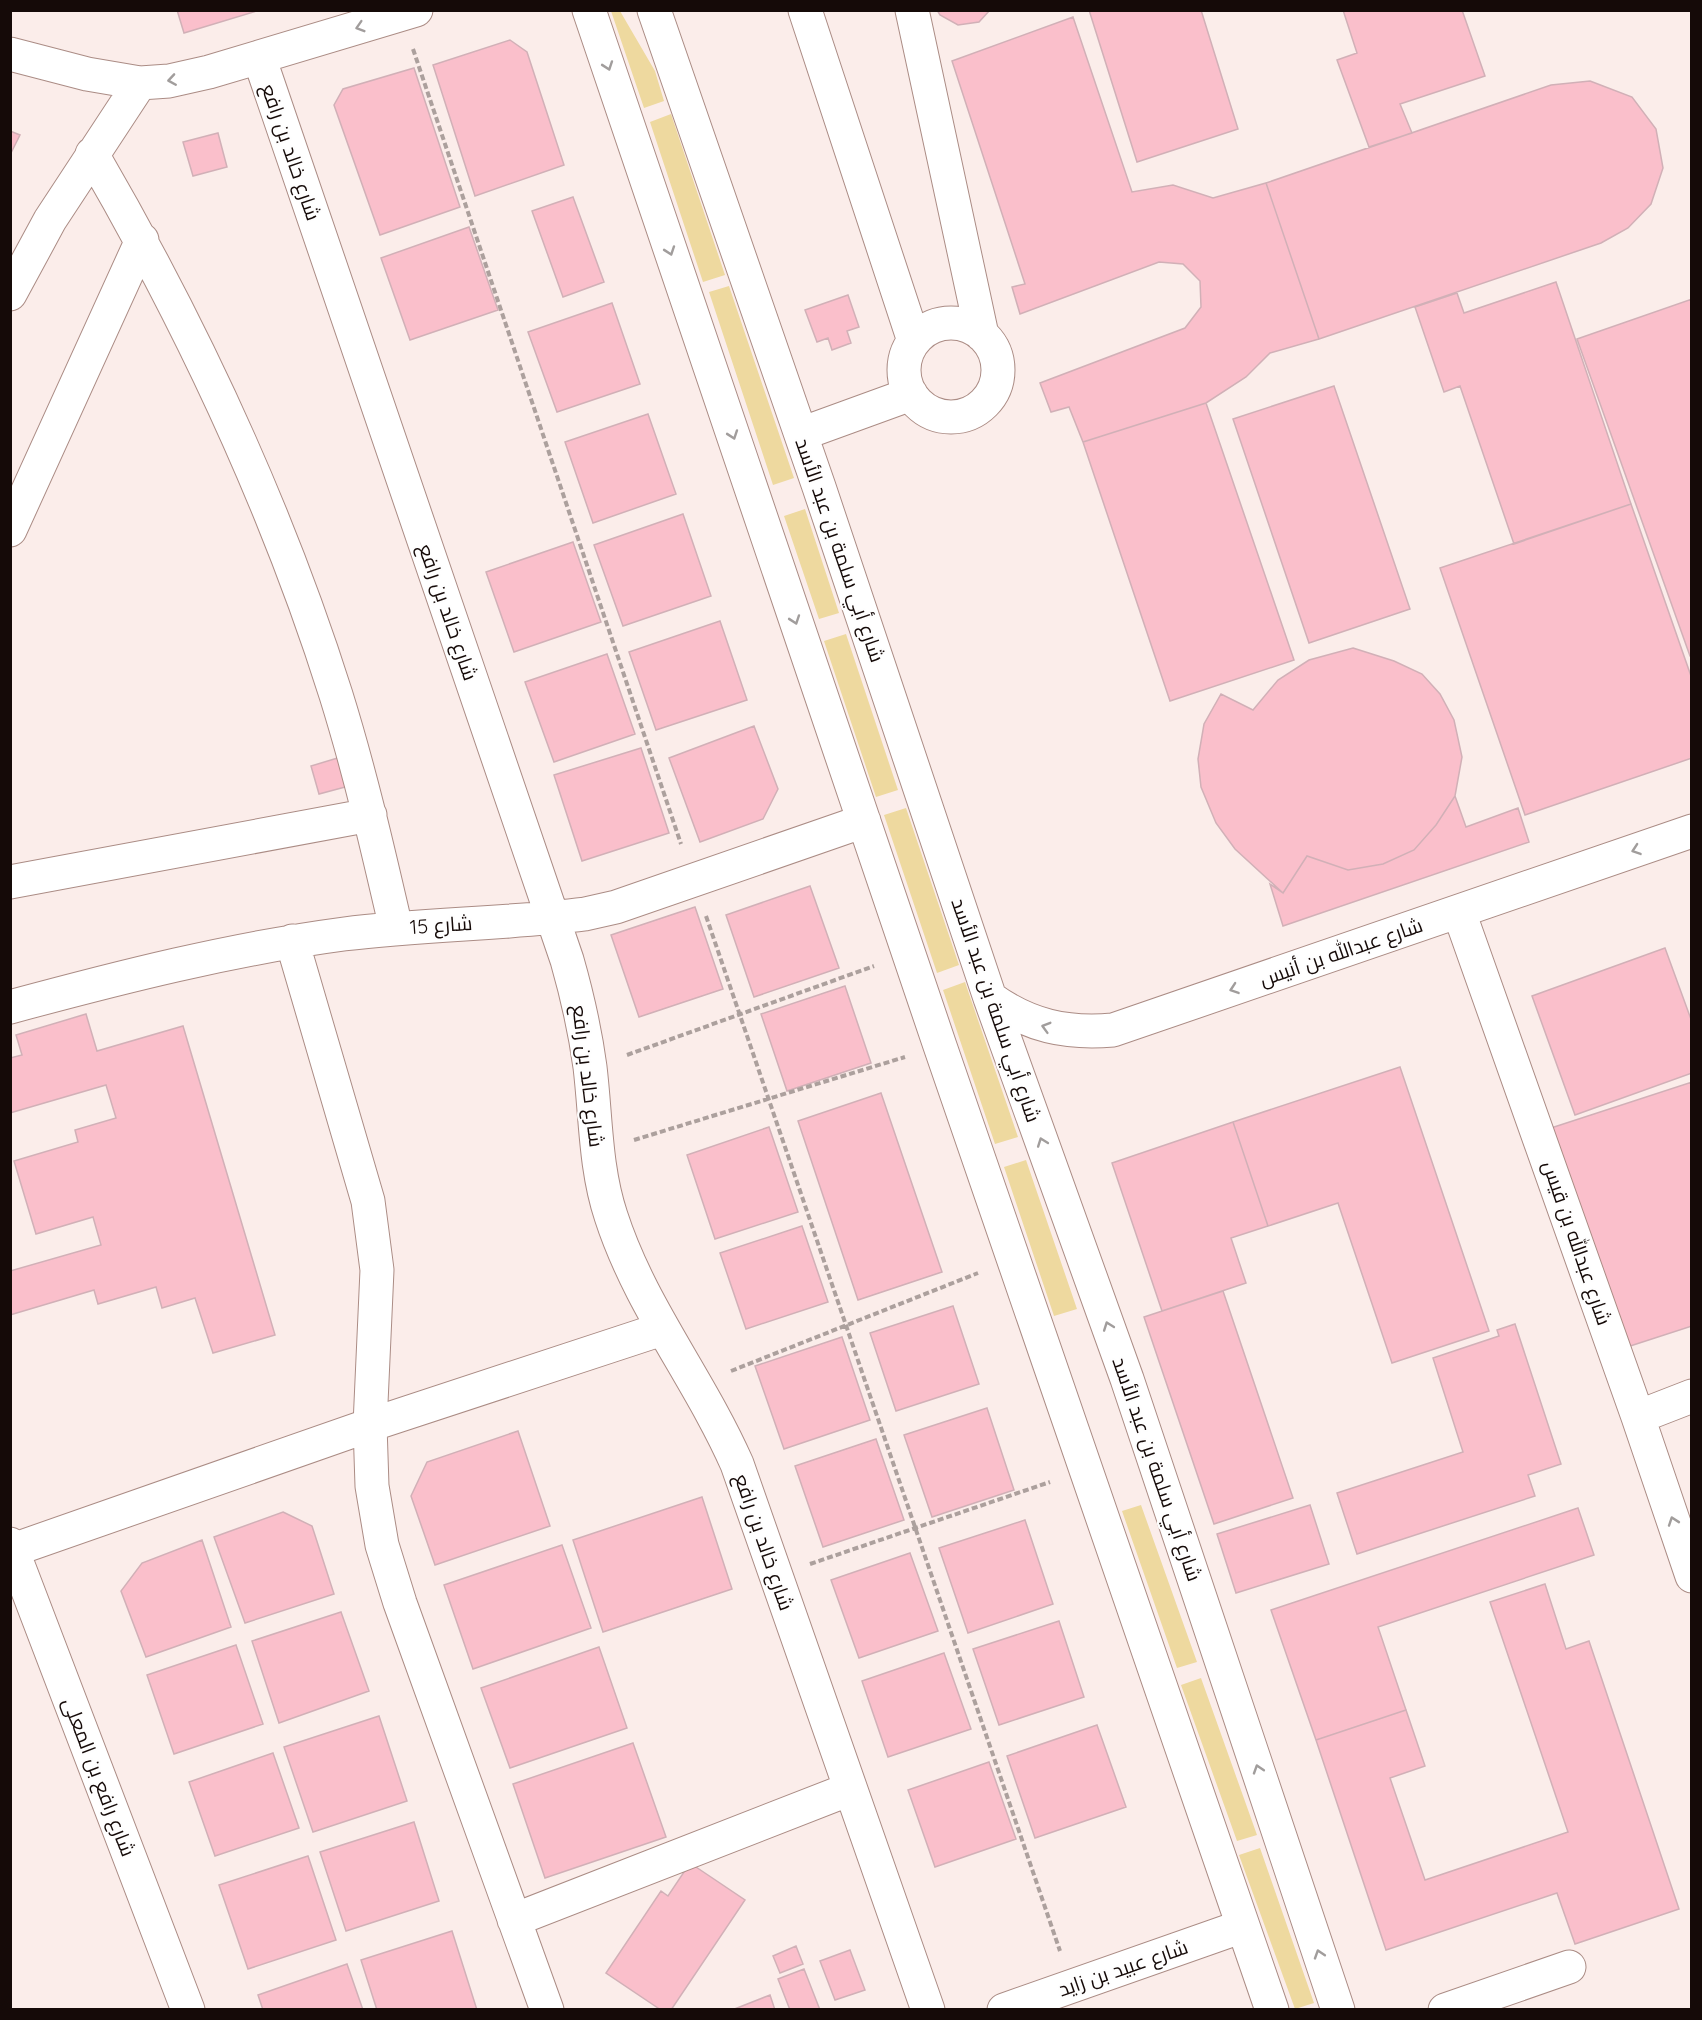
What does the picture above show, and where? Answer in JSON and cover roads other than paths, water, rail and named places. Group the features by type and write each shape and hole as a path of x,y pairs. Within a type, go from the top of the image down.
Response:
{"street":[{"path":"589,10 940,1046 1272,2010"},
{"path":"805,10 914,341"},
{"path":"912,10 982,335"},
{"path":"10,54 87,74 140,83 179,79 409,13"},
{"name":"شارع أبي سلمة بن عبد الأسد","path":"662,18 990,998 1127,1379 1338,2010"},
{"name":"شارع خالد بن رافع","path":"259,57 578,996 590,1069 597,1152 610,1214 632,1273 662,1329 719,1423 737,1464 928,2010"},
{"path":"10,294 50,220 140,83"},
{"path":"92,154 142,240 199,350 251,463 296,579 336,696 370,815 396,928"},
{"path":"10,530 142,240"},
{"path":"946,324 968,327 982,335 992,347 998,363 995,386 982,407 967,415 951,418 935,414 921,406 908,386 904,366 914,341 925,331 946,324"},
{"path":"798,426 908,386"},
{"path":"10,882 370,815"},
{"name":"شارع 15","path":"10,1007 142,971 292,941 396,928 553,919 616,908 864,821"},
{"name":"شارع عبدالله بن أنيس","path":"990,998 1010,1012 1056,1030 1085,1033 1113,1030 1692,831"},
{"name":"شارع عبدالله بن قيس","path":"1459,912 1692,1576"},
{"path":"292,941 368,1201 377,1270 370,1425 372,1486 382,1545 400,1604 547,2010"},
{"path":"11,1548 370,1425 662,1329"},
{"path":"1638,1417 1692,1396"},
{"name":"شارع رافع بن المعلى","path":"11,1548 189,2010"},
{"path":"514,1920 850,1789"},
{"name":"شارع عبيد بن زايد","path":"1004,2010 1243,1926"},
{"path":"1445,2010 1569,1967"}]}
